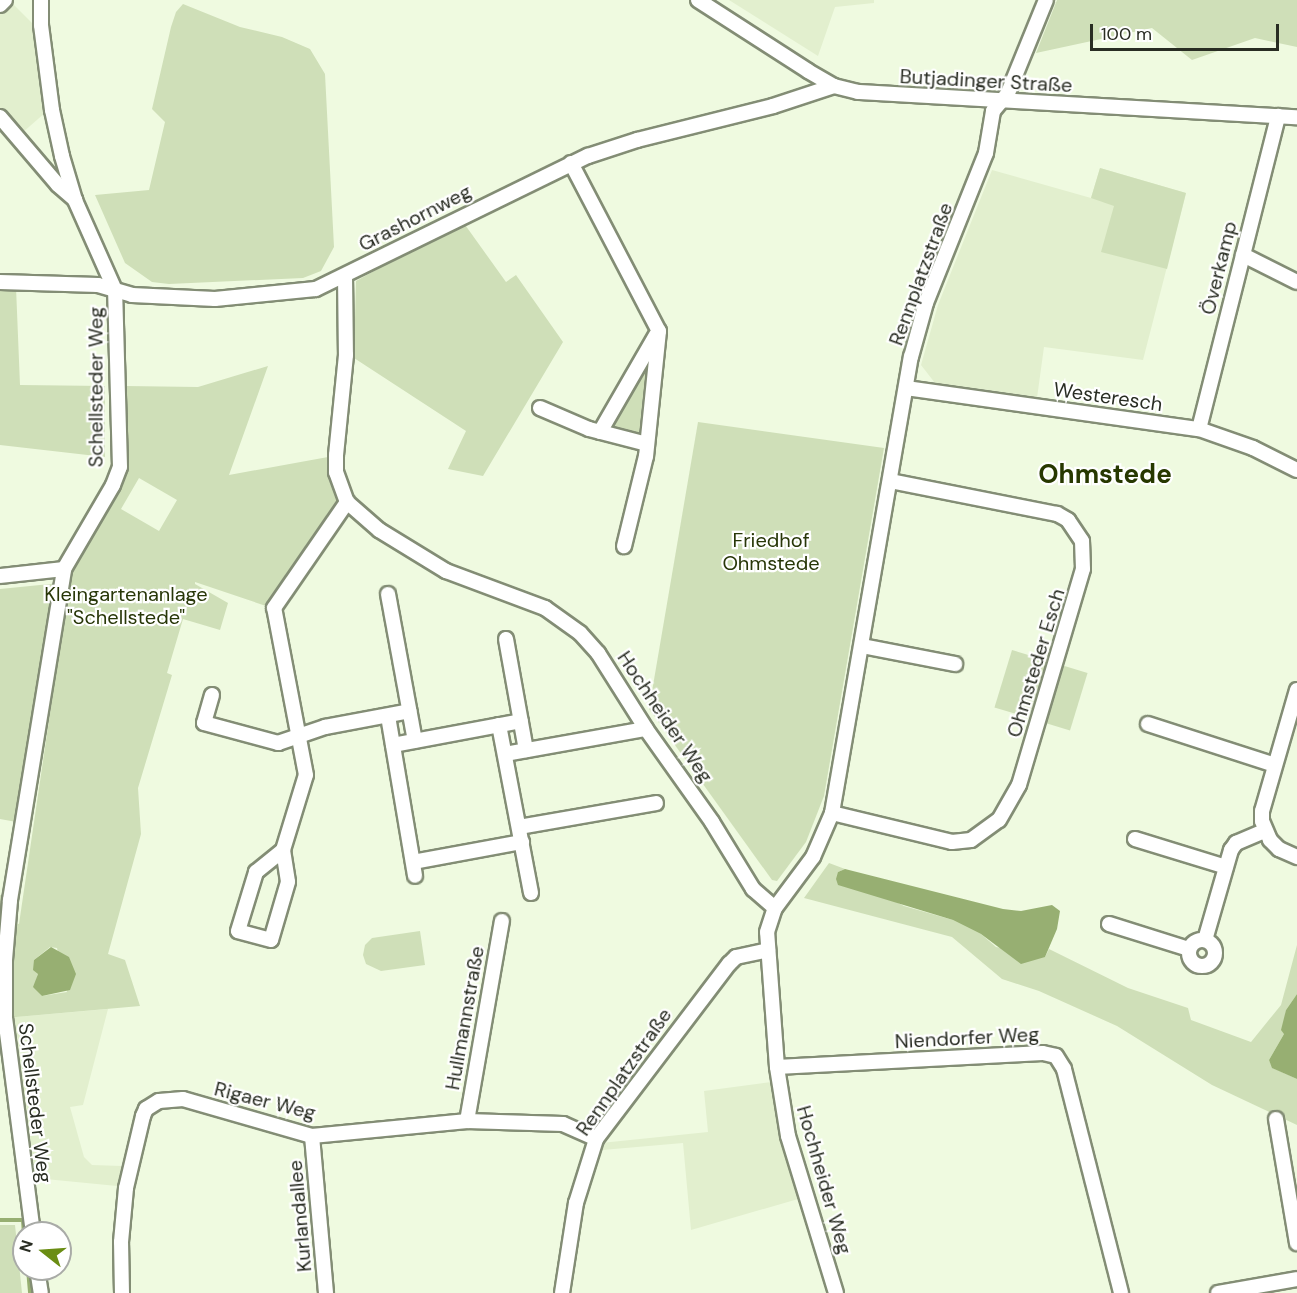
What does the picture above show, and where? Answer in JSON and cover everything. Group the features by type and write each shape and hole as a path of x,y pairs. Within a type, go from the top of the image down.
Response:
{"street":[{"path":"0,5 5,0"},
{"name":"Schellsteder Weg","path":"31,1221 4,1018 5,960 12,889 64,569 113,485 120,467 115,290 75,200 52,110 41,25 41,0"},
{"name":"Butjadinger Straße","path":"698,0 834,86 884,95 1297,117"},
{"name":"Rennplatzstraße","path":"775,908 813,857 832,813 911,357 926,303 981,167 993,111 1008,93 1046,0"},
{"name":"Grashornweg","path":"0,282 98,285 132,295 215,299 316,289 571,163 637,140 773,105 834,86"},
{"name":"Överkamp","path":"1199,429 1278,116"},
{"path":"0,117 58,185 75,200"},
{"path":"571,163 659,331 648,444 624,546"},
{"path":"1243,255 1297,282"},
{"name":"Hochheider Weg","path":"345,276 346,355 336,472 347,502 379,530 446,571 527,600 564,620 598,653 646,729 712,822 753,890 775,908 767,932 777,1067 788,1136 836,1293"},
{"path":"600,432 659,331"},
{"name":"Westeresch","path":"906,388 1199,429 1252,448 1297,470"},
{"path":"540,408 600,432 648,444"},
{"name":"Ohmsteder Esch","path":"832,813 952,842 971,840 999,820 1019,785 1082,576 1082,541 1076,529 1063,517 1033,508 890,481"},
{"path":"283,850 256,872 238,931 271,940 288,882 283,850 306,775 274,608 347,502"},
{"path":"0,576 64,569"},
{"path":"388,594 415,741"},
{"path":"506,639 526,750"},
{"path":"862,646 956,664"},
{"path":"1297,690 1262,811 1264,831 1279,849 1297,857"},
{"path":"212,695 204,723 278,743 299,738 325,727 410,711"},
{"path":"388,716 415,876"},
{"path":"393,745 521,721"},
{"path":"1148,723 1275,765"},
{"path":"499,725 531,893"},
{"path":"505,754 646,729"},
{"path":"519,827 656,802"},
{"path":"1205,940 1226,867 1236,843 1264,831"},
{"path":"1136,838 1226,867"},
{"path":"413,862 522,842"},
{"name":"Hullmannstraße","path":"467,1121 502,921"},
{"path":"1109,924 1189,949"},
{"path":"1205,940 1214,949 1214,957 1210,964 1195,965 1189,958 1189,949 1193,942 1205,940"},
{"name":"Rennplatzstraße","path":"562,1293 576,1203 596,1139 729,964 736,957 768,950"},
{"name":"Niendorfer Weg","path":"777,1067 1043,1053 1056,1056 1064,1069 1121,1293"},
{"name":"Rigaer Weg","path":"122,1293 121,1233 126,1188 143,1116 152,1103 166,1099 183,1100 312,1136 467,1121 556,1123 577,1129 596,1139"},
{"path":"1276,1119 1297,1243"},
{"name":"Kurlandallee","path":"312,1136 326,1293"},
{"path":"1218,1293 1297,1279"}],"shaded area":[{"path":"729,0 874,0 874,3 835,7 818,56"},
{"path":"10,1 35,26 46,112 22,133 0,108 0,11"},
{"path":"1100,168 1186,193 1143,360 1044,347 1037,398 935,383 921,365 938,305 992,170 1091,198"},
{"path":"845,869 1003,909 1021,911 1052,905 1060,911 1057,929 1045,957 1021,964 981,934 953,920 838,885 836,879 838,872"},
{"path":"51,947 69,957 76,974 70,990 42,996 33,987 38,974 33,970 34,960"},
{"path":"1297,994 1297,1079 1272,1068 1269,1060 1284,1034 1281,1030 1286,1010"},
{"path":"108,1009 83,1105 70,1107 84,1157 92,1165 122,1166 117,1186 25,1177 5,1018"},
{"path":"778,1081 805,1197 691,1230 683,1143 591,1151 601,1143 708,1132 704,1091"}],"green space":[{"path":"1057,0 1297,0 1297,47 1255,38 1192,60 1152,28 1036,53"},
{"path":"183,4 240,27 282,37 310,49 325,74 334,247 321,271 303,278 169,284 152,282 125,263 95,195 149,190 165,122 152,109 171,27 176,12"},
{"path":"1100,168 1186,193 1167,269 1101,252 1114,206 1091,198"},
{"path":"463,222 506,282 516,275 563,342 483,476 448,469 466,431 354,358 356,281"},
{"path":"0,287 16,287 20,385 105,386 105,457 0,445"},
{"path":"652,352 643,437 608,428"},
{"name":"Kleingartenanlage \"Schellstede\"","path":"268,366 229,475 328,457 335,490 342,503 269,607 195,582 228,603 220,630 183,619 167,673 172,675 138,788 141,834 108,954 125,960 140,1006 5,1018 0,960 0,895 10,900 8,921 19,924 71,571 127,471 125,386 198,387","holes":["139,478 177,500 159,531 121,509","50,947 57,948 67,992 42,996 34,987 38,974 34,960"]},
{"name":"Friedhof Ohmstede","path":"698,422 884,448 824,796 806,842 777,881 772,880 649,709"},
{"path":"60,583 22,823 0,819 0,589"},
{"path":"1012,650 1088,673 1070,730 994,707"},
{"path":"829,863 845,869 838,872 904,906 953,920 981,934 996,947 1045,957 1049,949 1128,988 1188,1008 1191,1020 1251,1042 1281,1005 1297,945 1297,994 1286,1010 1284,1034 1269,1060 1273,1068 1297,1079 1297,1125 1212,1085 1117,1026 1039,991 1002,979 952,937 804,898"},
{"path":"420,931 425,965 381,971 366,964 363,955 365,945 372,938"},
{"path":"0,1225 12,1225 12,1281 21,1281 22,1293 0,1293"}],"waterway":[{"path":"0,1220 23,1221"},
{"path":"29,1281 30,1293"}],"district":[{"name":"Ohmstede","path":"1105,475"}]}
